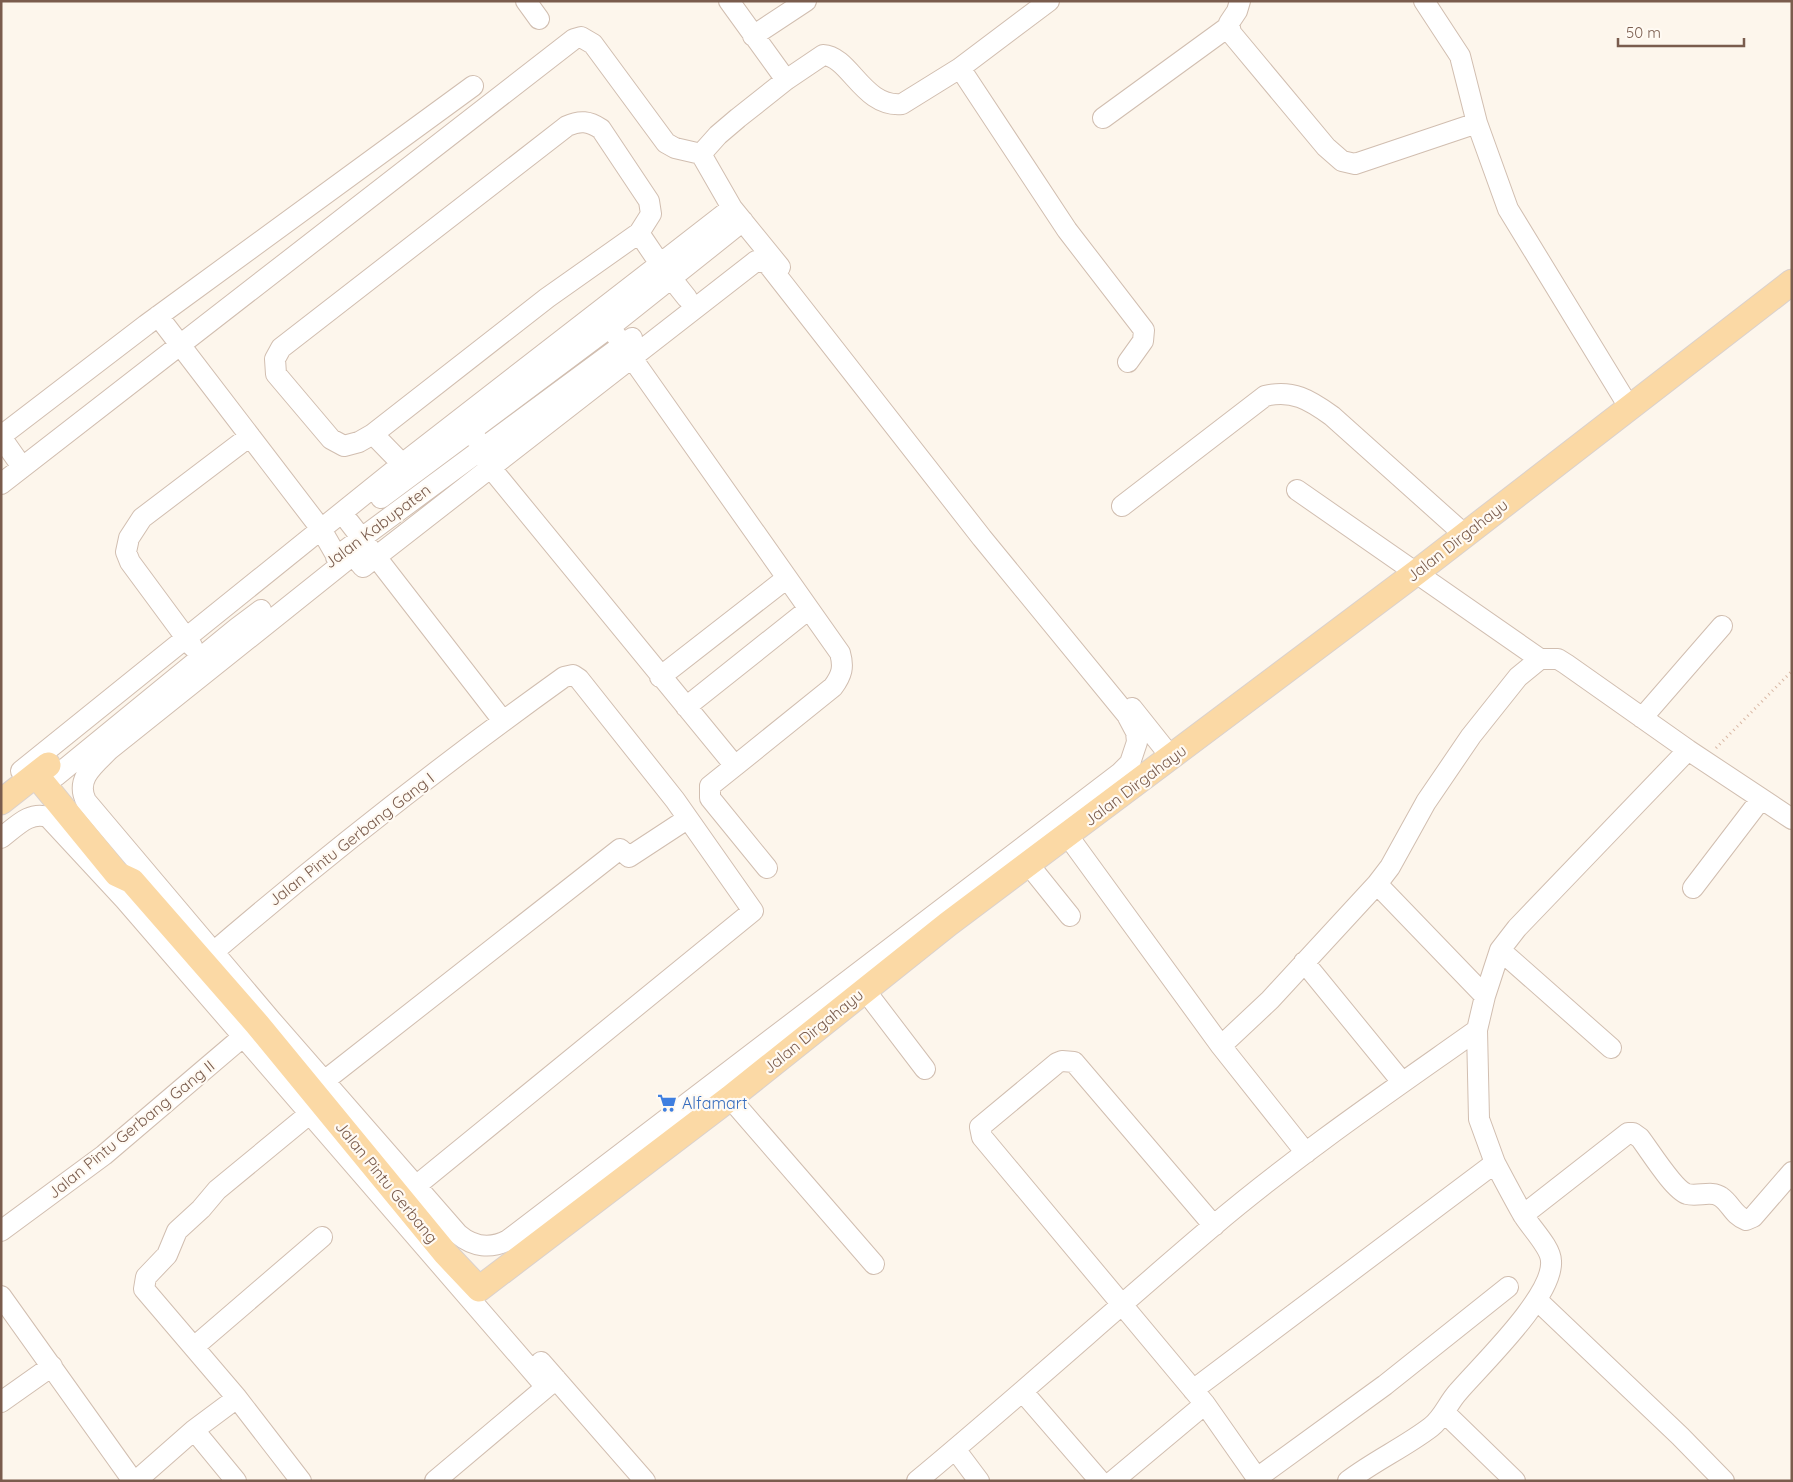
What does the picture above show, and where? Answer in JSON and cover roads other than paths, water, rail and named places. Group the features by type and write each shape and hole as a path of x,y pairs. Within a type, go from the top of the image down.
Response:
{"main road":[{"name":"Jalan Dirgahayu","path":"478,1290 730,1098 864,989 1417,572 1792,282"},
{"name":"Jalan Pintu Gerbang","path":"46,775 76,814 127,864 132,881 208,956 250,1030 408,1192 478,1290"},
{"name":"Jalan Kabupaten","path":"1,802 46,775"},
{"name":"Jalan Kabupaten","path":"1,818 46,775"}],"street":[{"path":"526,1 539,19"},
{"path":"729,1 786,80"},
{"path":"754,36 806,1"},
{"path":"1103,118 1228,27 1240,1"},
{"path":"1424,1 1460,56 1477,123 1508,208 1629,407"},
{"path":"701,154 718,135 786,80 817,58 828,55 880,102 891,105 902,104 916,98 960,68 1045,2"},
{"path":"1228,27 1326,147 1342,161 1355,164 1477,123"},
{"path":"1,484 574,39 582,37 593,44 661,138 674,148 701,154 738,215 1171,757"},
{"path":"960,68 1067,230 1144,330 1143,341 1128,362"},
{"path":"22,468 1,437 158,316 251,250 473,86"},
{"path":"579,121 592,124 601,129 649,201 651,214 639,233 547,298 374,434 359,442 344,446 331,439 276,374 275,359 281,348 567,126 579,121"},
{"name":"Jalan Kabupaten","path":"46,775 237,628 407,469 471,430 610,327 666,272 738,215"},
{"path":"639,233 687,298"},
{"name":"Jalan Kabupaten","path":"46,775 188,642 329,543 362,540 426,490 486,458 626,351 687,298 760,243"},
{"path":"251,250 269,276"},
{"path":"301,1481 237,1398 144,1289 146,1277 167,1255 177,1231 201,1209 216,1190 317,1097 620,849 629,856 687,819 753,911 408,1192 466,1240 488,1246 508,1240 868,964 1092,796 1130,763 1137,742 1136,732 1127,715 982,538 767,263 763,260 749,265 626,351"},
{"path":"158,316 329,543 407,469 666,272"},
{"path":"610,327 840,653 843,663 841,676 833,687 710,786 710,798 767,868"},
{"path":"1122,506 1264,396 1278,392 1292,394 1309,400 1332,416 1465,535"},
{"path":"471,430 486,458 660,677 735,766"},
{"path":"374,434 426,490"},
{"path":"1,787 188,642 130,562 126,552 129,538 142,518 250,436"},
{"path":"435,1481 551,1383 317,1097 86,801 82,793 82,784 88,772 109,750 352,555 363,567 486,458"},
{"path":"1297,490 1540,659 1558,659 1566,664 1642,718 1792,819"},
{"path":"350,522 375,557 503,721"},
{"path":"660,677 787,578"},
{"path":"686,707 809,610"},
{"path":"1642,718 1722,626"},
{"path":"1220,1046 1270,1000 1377,884 1390,867 1426,802 1471,736 1518,677 1540,659"},
{"name":"Jalan Pintu Gerbang Gang I","path":"208,956 315,865 503,721 564,677 573,676 584,685 687,819"},
{"path":"1355,1479 1426,1431 1445,1413 1456,1394 1481,1368 1537,1300 1550,1273 1552,1261 1549,1253 1523,1215 1495,1163 1479,1119 1477,1030 1485,996 1500,950 1517,928 1696,755"},
{"path":"1693,888 1761,798"},
{"path":"1,838 31,816 39,814 48,817 250,1030"},
{"path":"1068,836 1220,1046 1306,1153"},
{"path":"1029,865 1070,916"},
{"path":"1377,884 1485,996"},
{"path":"1500,950 1611,1048"},
{"path":"1304,962 1402,1082"},
{"path":"864,989 925,1069"},
{"name":"Jalan Pintu Gerbang Gang II","path":"1,1231 104,1155 250,1030"},
{"path":"917,1481 1023,1392 1214,1226 1306,1153 1402,1082 1477,1030"},
{"path":"1214,1226 1074,1062 1062,1060 1057,1063 982,1124 980,1132 982,1137 1199,1397 1258,1479 1384,1385 1508,1287"},
{"path":"730,1098 874,1264"},
{"path":"1523,1215 1628,1133 1633,1133 1640,1138 1680,1190 1696,1196 1715,1193 1740,1218 1746,1220 1753,1217 1792,1172"},
{"path":"1113,1481 1199,1397 1495,1163"},
{"path":"194,1347 322,1237"},
{"name":"Jalan Pintu Gerbang","path":"478,1290 551,1383 645,1481"},
{"path":"1,1296 135,1481 194,1430 237,1398"},
{"path":"1537,1300 1724,1481"},
{"path":"1,1402 52,1366"},
{"path":"1023,1392 1100,1481"},
{"path":"1445,1413 1515,1481"},
{"path":"194,1430 236,1481"},
{"path":"955,1449 979,1481"}],"place":[{"name":"Alfamart","path":"667,1103"}]}
